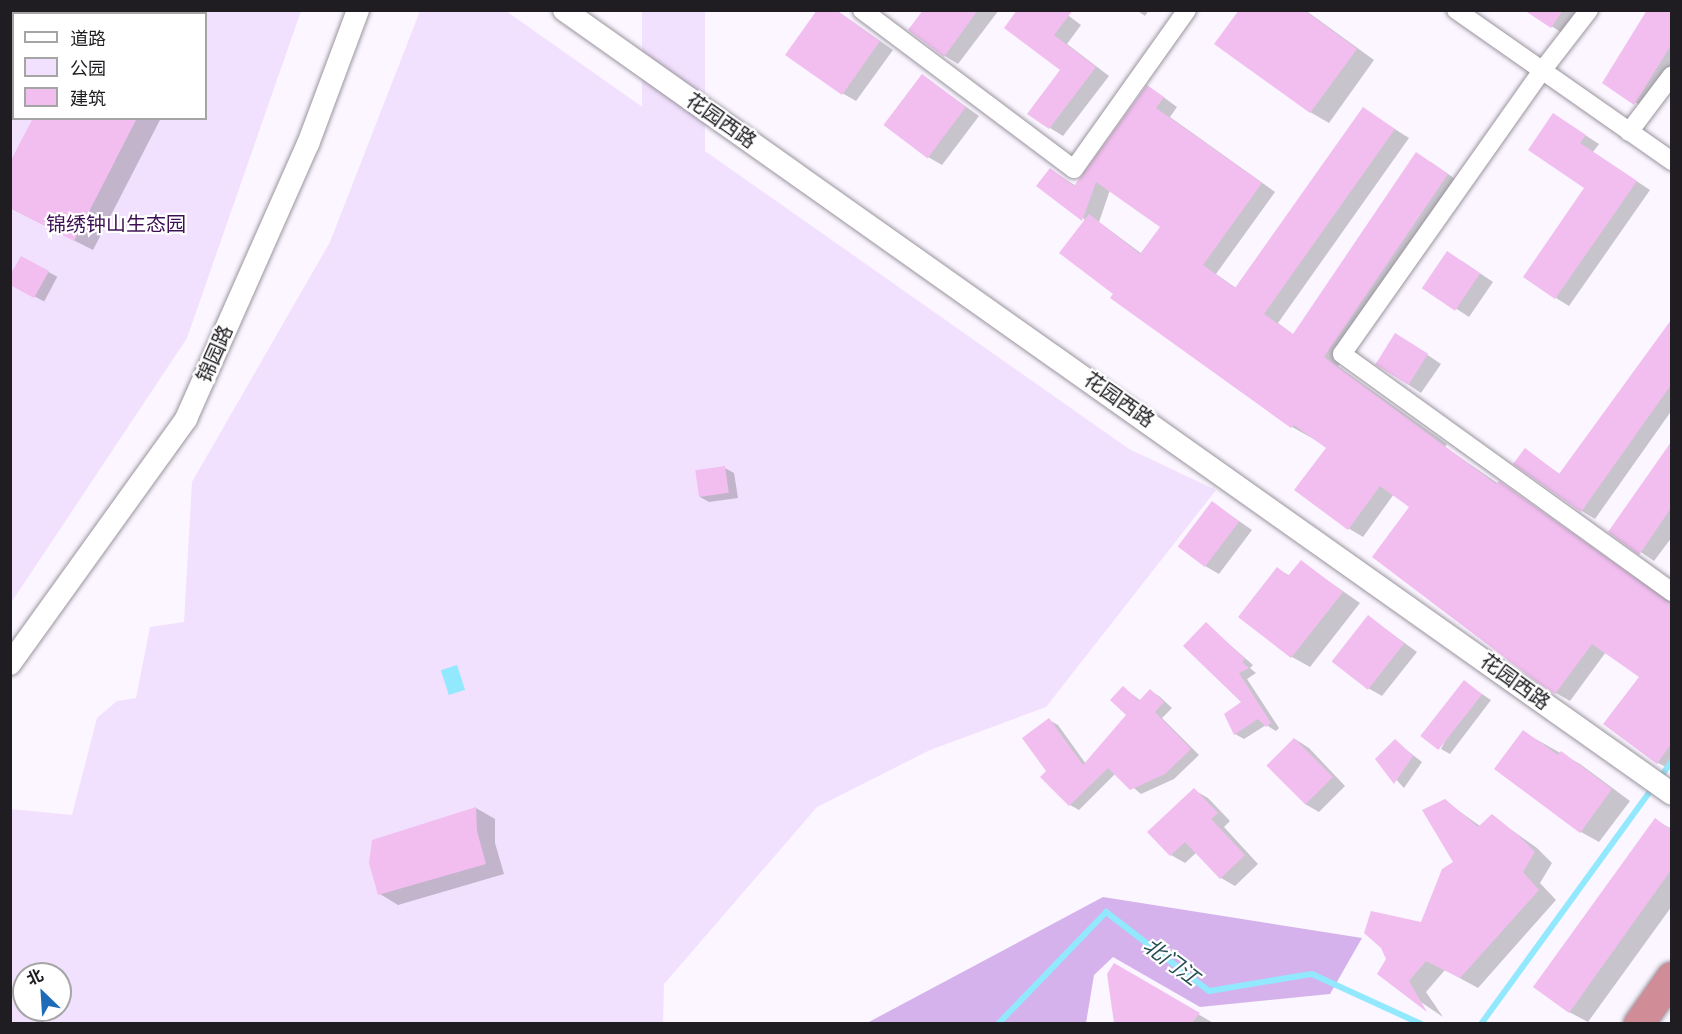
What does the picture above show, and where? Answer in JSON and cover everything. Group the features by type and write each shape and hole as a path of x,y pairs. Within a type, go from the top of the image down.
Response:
{"highway":[{"path":"1639,1023 1671,977"}],"street":[{"name":"锦园路","path":"10,664 186,419 308,144 358,10"},
{"name":"花园西路","path":"564,10 1669,792"},
{"path":"862,10 1074,169 1187,10"},
{"path":"1456,10 1541,72 1671,160"},
{"path":"1589,10 1541,72 1342,354 1671,592"},
{"path":"1629,132 1671,75"}],"green space":[{"name":"锦绣钟山生态园","path":"11,11 301,11 187,338 11,603"},
{"path":"420,11 506,11 1129,449 1216,490 1046,707 930,750 817,807 664,984 663,1023 11,1023 10,809 72,815 97,718 117,701 136,698 150,627 184,622 192,482 330,242"},
{"path":"642,11 705,11 705,799 642,799"}],"shaded area":[{"path":"1103,897 1362,938 1330,994 1200,1007 1113,957 1094,975 1086,1023 867,1023"}],"water":[{"path":"457,665 465,690 449,695 441,670"}],"building":[{"path":"817,10 836,10 880,41 842,95 785,55"},
{"path":"923,10 978,10 944,57 908,30"},
{"path":"1017,10 1073,10 1054,35 1096,67 1049,129 1027,114 1060,70 1004,28"},
{"path":"1239,10 1304,10 1357,49 1310,113 1214,44"},
{"path":"1524,10 1563,10 1551,28"},
{"path":"1647,10 1671,10 1671,45 1634,105 1602,83"},
{"path":"922,74 966,107 927,158 883,125"},
{"path":"1147,85 1164,97 1156,108 1262,183 1203,265 1235,288 1363,107 1395,129 1264,314 1293,334 1416,152 1448,174 1324,357 1496,484 1499,481 1671,603 1671,744 1657,764 1603,724 1639,677 1592,644 1555,694 1537,682 1372,557 1409,507 1380,486 1348,530 1294,490 1326,448 1294,425 1291,428 1110,298 1113,294 1059,253 1089,214 1140,254 1160,227 1096,182 1082,221 1036,186 1050,168 1074,186"},
{"path":"1553,113 1586,135 1580,143 1637,181 1555,299 1523,277 1584,188 1528,150"},
{"path":"32,120 136,120 74,241 10,208 10,162"},
{"path":"1447,251 1480,273 1455,311 1422,288"},
{"path":"21,256 49,271 34,298 10,285 10,275"},
{"path":"1671,320 1671,385 1581,512 1513,464 1525,448 1559,474"},
{"path":"1395,333 1428,354 1408,385 1375,364"},
{"path":"1671,442 1671,508 1639,555 1608,532"},
{"path":"725,466 729,493 699,497 695,470"},
{"path":"1212,501 1239,521 1205,567 1178,547"},
{"path":"1301,560 1343,592 1291,658 1238,617 1277,567 1288,576"},
{"path":"1368,615 1404,643 1368,690 1332,661"},
{"path":"1206,622 1245,659 1242,662 1249,668 1239,673 1271,723 1266,727 1258,719 1234,735 1224,714 1241,702 1183,646"},
{"path":"1464,680 1482,694 1438,750 1420,736"},
{"path":"1123,686 1139,701 1150,689 1164,702 1155,712 1191,749 1165,774 1130,790 1108,768 1069,806 1040,777 1046,771 1022,738 1049,718 1083,765 1126,715 1110,700"},
{"path":"1523,730 1558,755 1561,751 1612,789 1580,833 1494,769"},
{"path":"1294,738 1333,777 1305,804 1266,766"},
{"path":"1395,739 1413,756 1394,784 1375,759"},
{"path":"1194,788 1218,813 1211,819 1245,855 1220,879 1185,842 1170,856 1147,832"},
{"path":"1445,799 1478,827 1492,814 1519,836 1535,852 1523,872 1539,890 1460,978 1426,961 1409,981 1427,1012 1377,974 1386,959 1381,948 1364,933 1371,911 1421,922 1442,869 1453,862 1422,810"},
{"path":"476,807 477,831 486,864 378,895 369,863 372,840"},
{"path":"1655,818 1671,830 1671,870 1569,1013 1533,987"},
{"path":"1114,963 1200,1013 1192,1023 1114,1023 1107,974"}],"waterway":[{"name":"北门江","path":"1481,1024 1672,761"},
{"name":"北门江","path":"998,1024 1106,912 1209,991 1312,974 1421,1024"}]}
